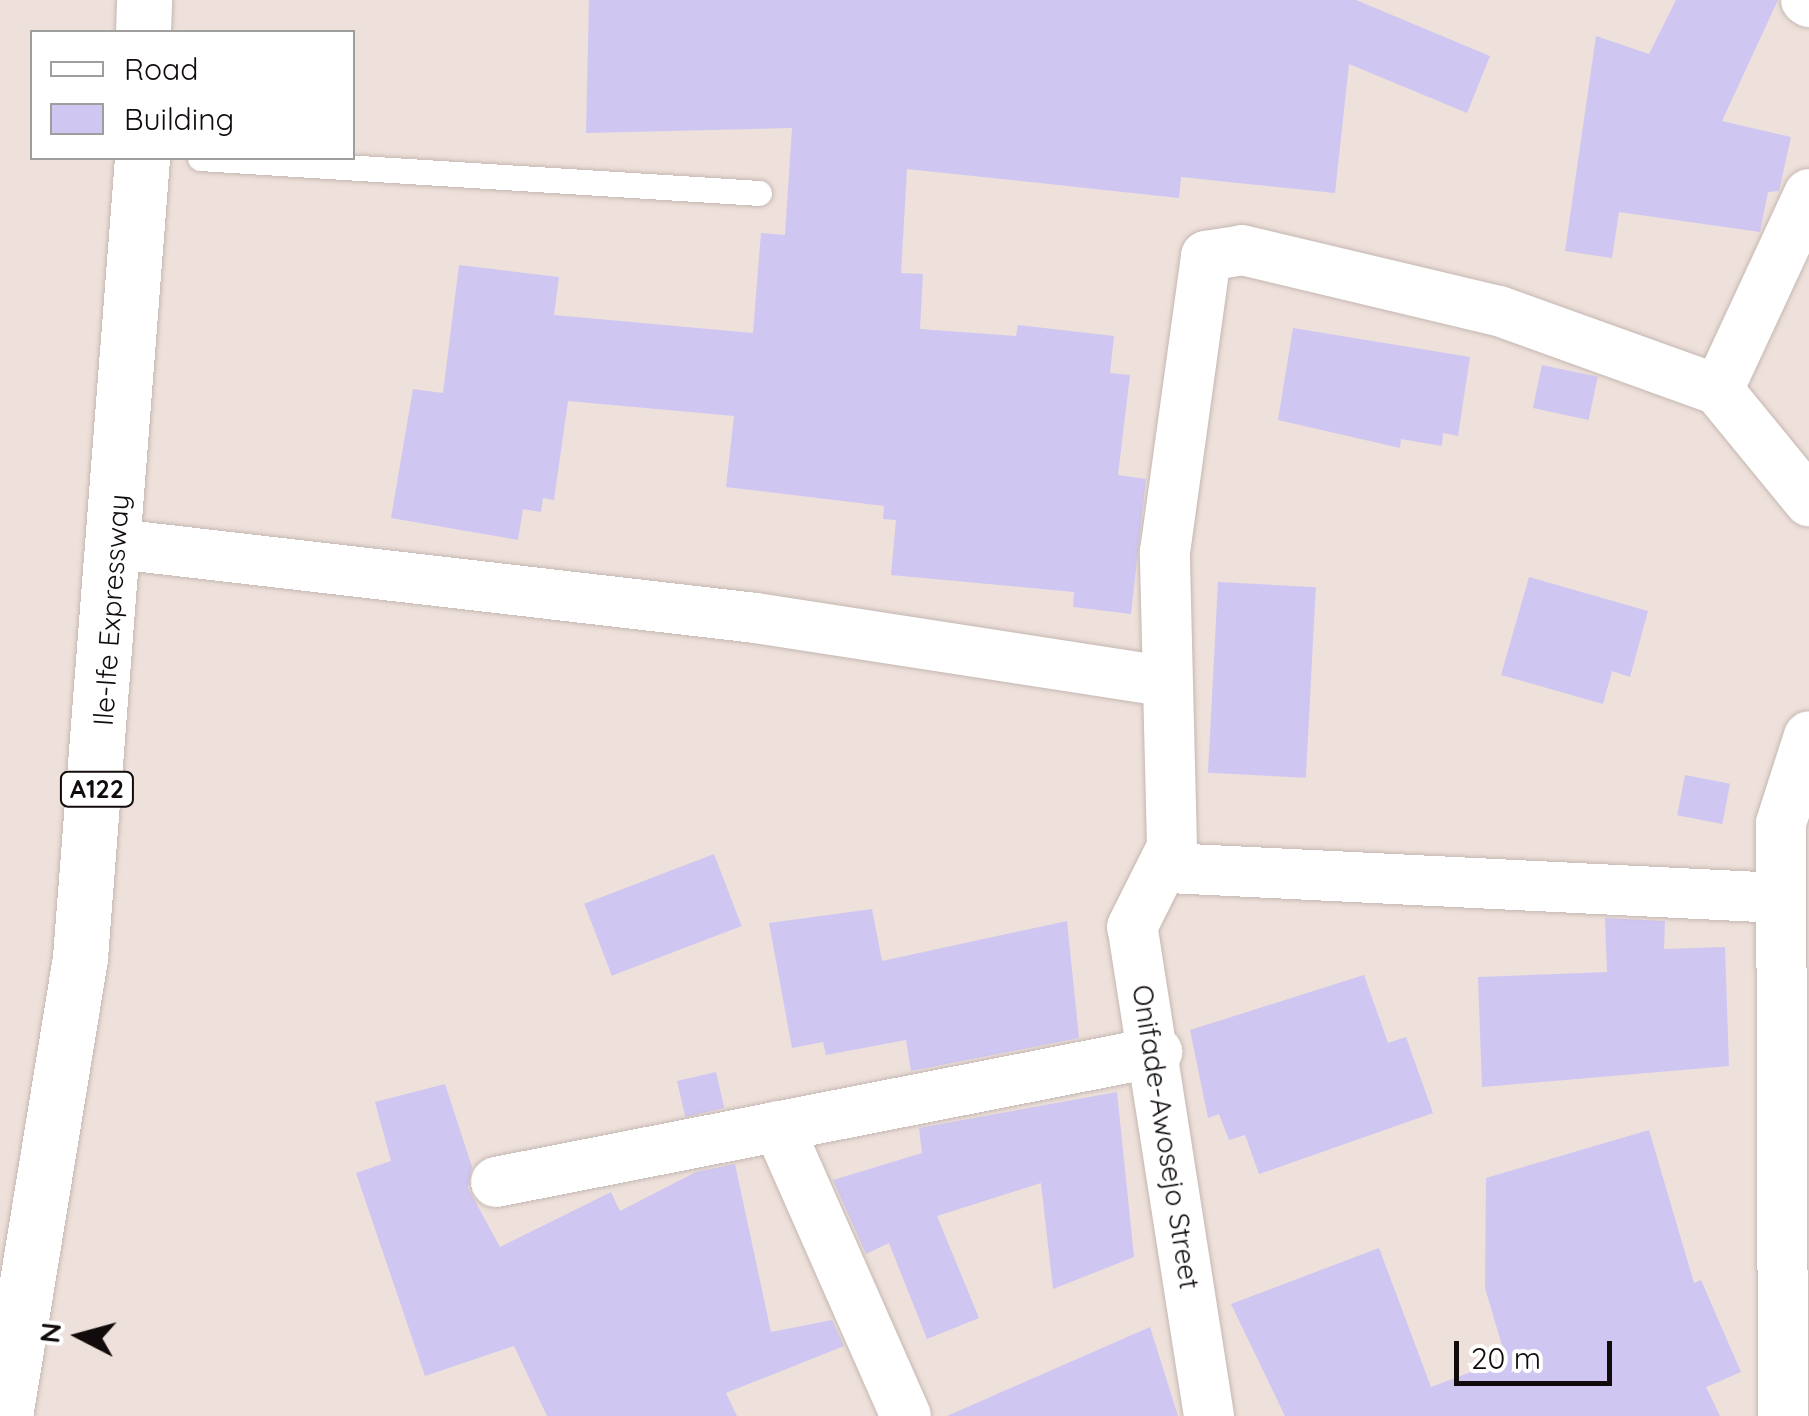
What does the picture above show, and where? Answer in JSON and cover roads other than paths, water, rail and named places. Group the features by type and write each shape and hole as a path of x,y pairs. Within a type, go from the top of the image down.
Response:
{"highway":[{"path":"144,0 144,30"},
{"name":"Ile-Ife Expressway","path":"5,1416 80,957 117,544 142,160"}],"street":[{"path":"1718,390 1809,194"},
{"path":"1780,898 1168,868 1161,681 1171,474 1206,256 1242,250 1499,311 1718,390 1809,501"},
{"path":"117,544 756,618 1161,681"},
{"path":"1784,1416 1781,823 1809,736"},
{"name":"Onifade-Awosejo Street","path":"1168,868 1132,927 1157,1052 1209,1416"},
{"path":"496,1182 1157,1052"},
{"path":"778,1126 906,1416"}],"lane":[{"path":"233,160 759,192"}]}
